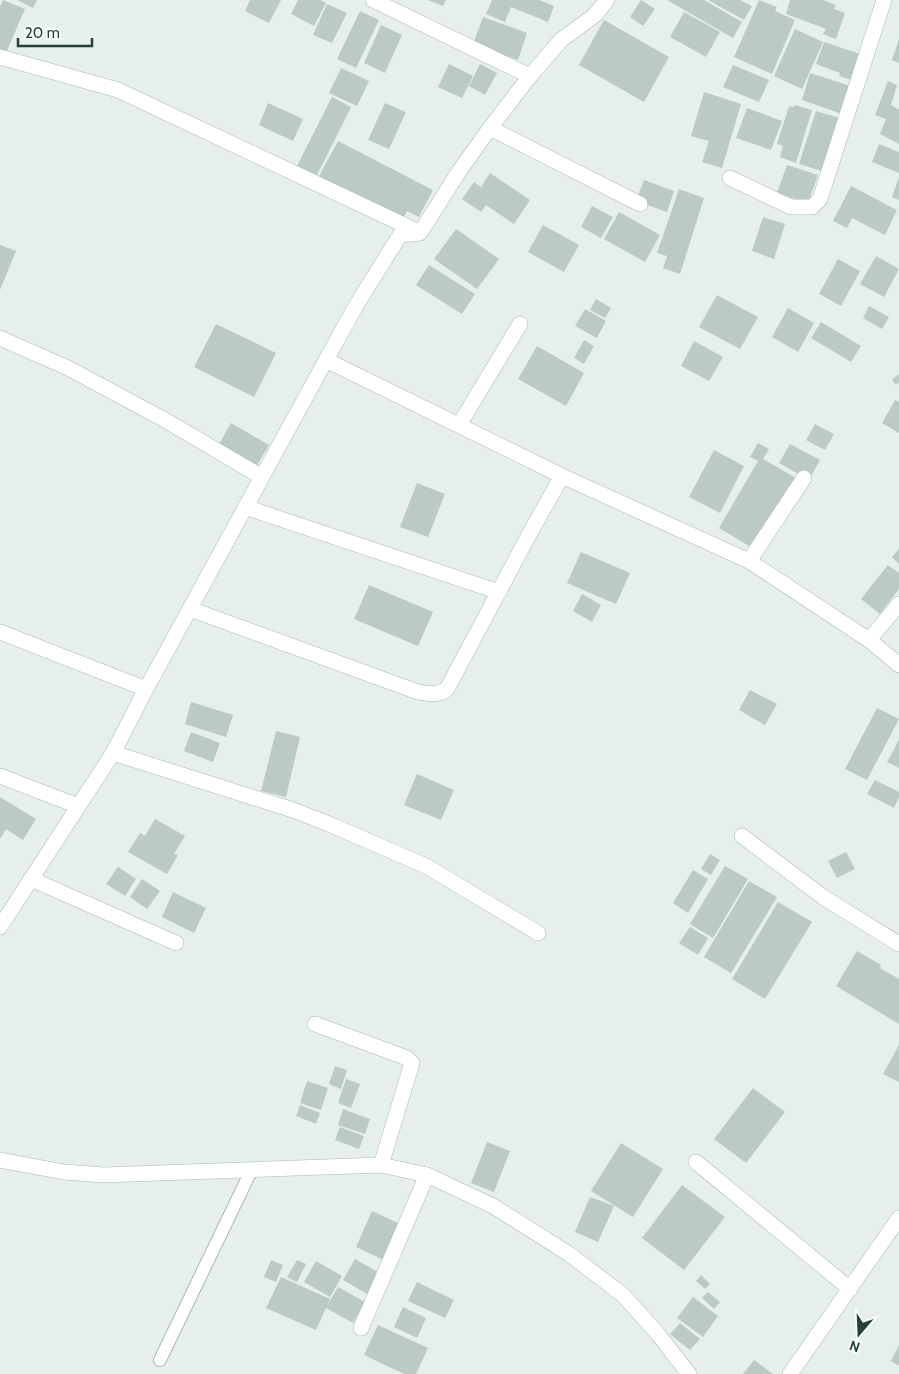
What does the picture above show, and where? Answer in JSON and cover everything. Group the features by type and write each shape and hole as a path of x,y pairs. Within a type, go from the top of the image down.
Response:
{"street":[{"path":"373,0 530,76"},
{"path":"420,233 460,170 530,76 562,40 595,15 607,0"},
{"path":"730,178 791,207 812,206 820,199 884,0"},
{"path":"0,57 118,90 420,233"},
{"path":"490,128 640,204"},
{"path":"0,927 113,753 146,689 357,304 400,235 420,233"},
{"path":"459,425 520,324"},
{"path":"0,338 68,368 157,416 262,477"},
{"path":"326,360 562,476 749,562 869,640 899,665"},
{"path":"190,609 418,692 435,695 442,693 447,689 562,476"},
{"path":"749,562 804,478"},
{"path":"245,507 499,592"},
{"path":"869,640 899,604"},
{"path":"0,632 146,689"},
{"path":"113,753 293,810 329,824 426,866 538,933"},
{"path":"0,776 78,806"},
{"path":"742,836 823,897 899,944"},
{"path":"30,879 176,943"},
{"path":"315,1024 407,1058 412,1063 381,1165"},
{"path":"0,1160 64,1172 104,1175 381,1165 427,1175 493,1206 569,1254 623,1295 658,1334 689,1374"},
{"path":"696,1162 850,1290"},
{"path":"361,1328 427,1175"},
{"path":"790,1374 899,1218"}],"lane":[{"path":"160,1360 252,1169"}],"building":[{"path":"3,0 25,9 6,53 0,51 0,7"},
{"path":"17,0 37,0 33,8"},
{"path":"250,0 281,0 269,23 245,11"},
{"path":"298,0 320,0 326,3 314,26 291,14"},
{"path":"428,0 446,0 443,6"},
{"path":"492,0 539,0 554,6 548,22 511,7 505,22 486,14"},
{"path":"641,0 655,9 643,26 630,17"},
{"path":"667,0 704,0 742,22 733,38"},
{"path":"708,0 740,0 752,6 744,20"},
{"path":"759,0 777,7 775,11 795,20 772,74 734,57"},
{"path":"790,0 823,0 836,5 834,9 845,13 836,39 823,34 826,29 786,14"},
{"path":"327,4 347,13 332,43 313,35"},
{"path":"360,11 379,20 356,68 337,59"},
{"path":"684,12 720,32 706,57 670,37"},
{"path":"483,17 527,33 518,60 473,44"},
{"path":"604,20 669,57 644,102 579,65"},
{"path":"381,25 402,35 385,73 364,63"},
{"path":"795,29 823,42 802,89 774,76"},
{"path":"899,39 899,63 892,60"},
{"path":"824,42 860,54 851,80 839,76 840,73 816,64"},
{"path":"449,64 473,76 462,98 438,87"},
{"path":"480,64 497,73 485,95 469,86"},
{"path":"733,65 769,80 759,102 723,87"},
{"path":"341,68 369,81 357,106 329,93"},
{"path":"810,73 854,87 845,115 802,100"},
{"path":"888,81 897,85 891,105 899,110 899,144 880,134 886,119 875,115"},
{"path":"704,92 741,104 722,168 702,162 709,141 691,136"},
{"path":"332,97 351,107 317,175 297,166"},
{"path":"268,103 303,119 293,141 259,125"},
{"path":"385,103 406,112 389,149 368,140"},
{"path":"795,105 812,110 796,163 780,157 783,146 777,144 789,106 794,107"},
{"path":"747,108 782,121 771,150 736,138"},
{"path":"816,111 846,120 828,173 799,164"},
{"path":"338,141 433,190 419,217 407,211 402,221 318,178"},
{"path":"879,144 899,152 899,173 872,162"},
{"path":"787,165 818,175 808,203 777,193"},
{"path":"490,173 530,200 514,224 486,205 481,212 462,199 474,182 481,187"},
{"path":"899,177 899,200 892,197"},
{"path":"644,180 674,191 667,212 636,201"},
{"path":"851,186 897,210 885,235 852,218 847,228 833,221"},
{"path":"679,189 704,198 680,274 663,268 667,256 657,253"},
{"path":"592,206 613,217 601,238 581,227"},
{"path":"619,212 660,235 645,262 604,239"},
{"path":"763,217 785,224 774,259 752,251"},
{"path":"543,225 579,245 564,272 528,252"},
{"path":"456,229 499,259 477,289 434,259"},
{"path":"0,245 16,251 0,290"},
{"path":"876,256 899,269 884,297 860,284"},
{"path":"838,259 860,271 841,306 819,294"},
{"path":"429,265 475,294 462,314 416,285"},
{"path":"717,295 758,317 740,349 699,327"},
{"path":"596,299 611,308 605,318 590,310"},
{"path":"869,306 889,317 882,329 863,318"},
{"path":"788,308 814,323 798,352 772,337"},
{"path":"585,309 606,321 597,338 575,326"},
{"path":"821,322 861,346 851,362 811,338"},
{"path":"216,324 276,353 254,397 194,367"},
{"path":"584,340 594,346 584,364 574,358"},
{"path":"694,341 723,357 709,381 681,366"},
{"path":"537,346 584,373 566,406 518,379"},
{"path":"899,374 899,382 896,385 892,380"},
{"path":"895,400 899,402 899,433 882,423"},
{"path":"231,423 269,445 256,467 218,446"},
{"path":"815,424 834,434 825,450 806,440"},
{"path":"758,443 769,449 763,459 796,478 754,549 719,528 758,461 750,457"},
{"path":"790,444 820,460 809,480 779,463"},
{"path":"714,450 744,466 720,513 689,497"},
{"path":"417,483 445,494 428,537 400,527"},
{"path":"899,549 899,564 892,557"},
{"path":"581,552 630,573 616,604 567,583"},
{"path":"888,565 899,573 899,589 880,614 861,599"},
{"path":"369,585 433,612 418,646 354,619"},
{"path":"582,594 601,605 592,622 573,611"},
{"path":"750,690 777,704 765,725 739,710"},
{"path":"191,702 233,715 226,737 185,724"},
{"path":"877,708 899,719 867,780 845,769"},
{"path":"276,731 300,737 286,797 261,791"},
{"path":"191,732 220,743 213,762 184,751"},
{"path":"899,740 899,768 887,762"},
{"path":"417,774 454,790 441,820 404,805"},
{"path":"875,780 899,792 894,808 867,794"},
{"path":"0,797 36,819 23,840 6,829 0,839"},
{"path":"155,819 185,836 174,854 178,855 167,874 128,852 140,833 145,836"},
{"path":"846,852 855,869 837,878 828,861"},
{"path":"710,854 720,860 711,875 701,869"},
{"path":"725,866 748,879 713,938 690,924"},
{"path":"118,867 136,879 125,896 106,884"},
{"path":"693,870 708,879 688,913 673,903"},
{"path":"142,879 160,891 147,909 130,897"},
{"path":"749,881 777,897 731,973 704,957"},
{"path":"173,892 206,908 194,933 162,917"},
{"path":"778,902 812,922 765,999 732,979"},
{"path":"690,927 708,938 698,955 679,943"},
{"path":"857,951 881,965 880,968 899,979 899,1024 836,986"},
{"path":"899,1045 899,1082 883,1074"},
{"path":"335,1066 347,1070 341,1089 329,1084"},
{"path":"346,1079 360,1084 351,1108 338,1103"},
{"path":"307,1081 328,1088 321,1110 300,1103"},
{"path":"753,1088 785,1112 746,1163 714,1139"},
{"path":"300,1105 320,1113 316,1124 296,1116"},
{"path":"343,1109 370,1119 365,1134 338,1125"},
{"path":"340,1127 364,1136 359,1149 335,1140"},
{"path":"487,1142 510,1151 494,1192 471,1183"},
{"path":"621,1143 663,1169 633,1217 591,1191"},
{"path":"682,1185 725,1217 684,1270 642,1238"},
{"path":"590,1197 614,1206 598,1242 575,1232"},
{"path":"372,1211 400,1224 384,1260 356,1247"},
{"path":"355,1259 381,1274 369,1295 343,1280"},
{"path":"271,1260 283,1265 276,1282 264,1277"},
{"path":"297,1260 306,1264 297,1282 287,1277"},
{"path":"316,1261 342,1276 330,1297 304,1282"},
{"path":"701,1275 710,1284 705,1289 696,1281"},
{"path":"281,1277 330,1299 327,1306 338,1287 365,1302 353,1323 326,1308 316,1330 266,1308"},
{"path":"417,1282 454,1300 445,1318 408,1301"},
{"path":"708,1292 720,1302 714,1309 702,1298"},
{"path":"693,1297 718,1316 703,1337 677,1318"},
{"path":"403,1307 426,1318 417,1338 394,1327"},
{"path":"680,1323 700,1339 690,1350 670,1334"},
{"path":"378,1325 428,1348 416,1374 404,1374 364,1355"},
{"path":"899,1345 899,1366 891,1361"},
{"path":"754,1360 773,1374 743,1374"}]}
